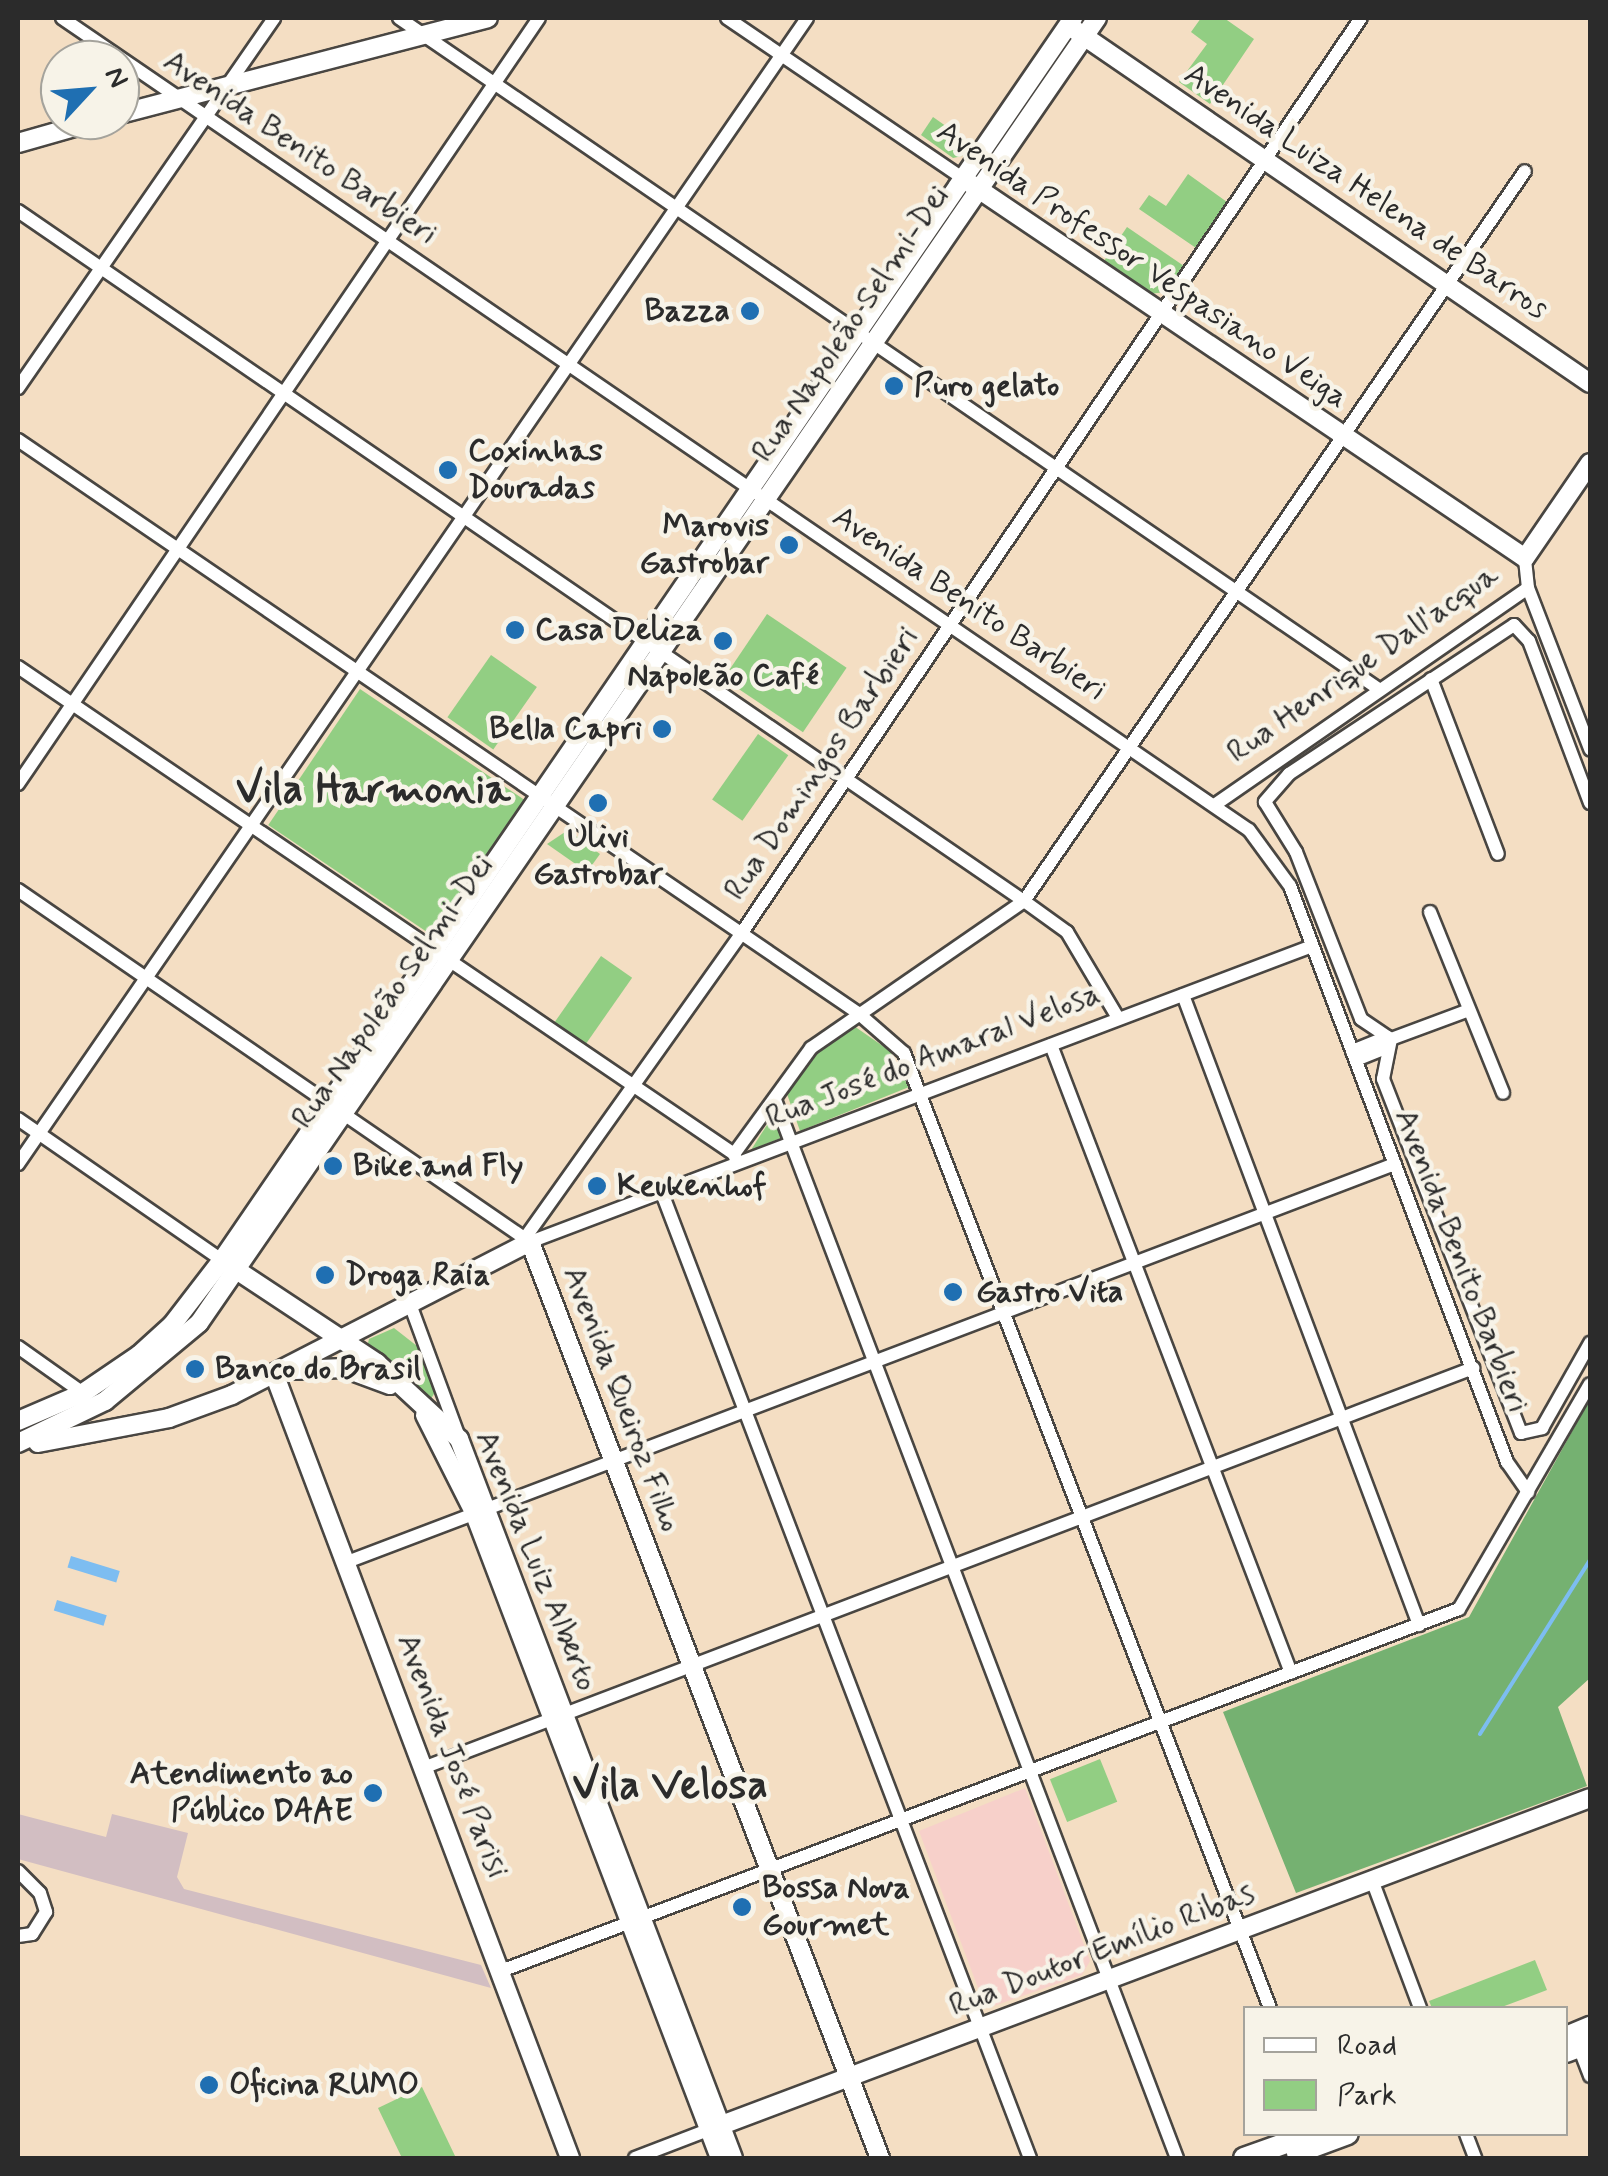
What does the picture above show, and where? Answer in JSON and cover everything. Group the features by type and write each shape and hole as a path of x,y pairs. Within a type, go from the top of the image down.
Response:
{"main road":[{"path":"140,108 488,18"},
{"name":"Rua Napoleão Selmi-Dei","path":"18,1444 142,1377 188,1336 230,1265 335,1112 436,949 539,796 766,500 1098,18"},
{"name":"Rua Napoleão Selmi-Dei","path":"335,1112 451,961 556,809 750,489 1067,20"},
{"name":"Avenida Luiza Helena de Barros","path":"1067,20 1084,36 1590,383"},
{"name":"Avenida Professor Vespasiano Veiga","path":"962,178 1525,558"},
{"name":"Rua Henrique Dall'acqua","path":"1525,558 1590,463"},
{"name":"Rua José do Amaral Velosa","path":"18,1444 168,1418 280,1374 528,1240"},
{"name":"Avenida Queiroz Filho","path":"528,1240 880,2158"},
{"name":"Rua Napoleão Selmi-Dei","path":"18,1421 82,1393 172,1324 230,1265"},
{"name":"Avenida Luiz Alberto","path":"230,1265 426,1403 460,1439 480,1510 714,2128 720,2158"},
{"name":"Rua José do Amaral Velosa","path":"280,1374 330,1366"},
{"name":"Avenida Luiz Alberto","path":"330,1366 378,1378 416,1405 443,1439 480,1510"},
{"name":"Avenida José Parisi","path":"280,1374 570,2158"},
{"name":"Rua Doutor Emílio Ribas","path":"714,2128 1590,1798"},
{"path":"1575,2045 1590,2028"},
{"name":"Avenida Luiz Alberto","path":"714,2128 733,2158"},
{"path":"1244,2158 1320,2142"},
{"path":"1282,2158 1320,2142"}],"street":[{"name":"Avenida Benito Barbieri","path":"62,18 1216,804 1270,852 1312,946 1508,1462 1528,1492"},
{"path":"18,388 274,18"},
{"path":"399,18 1380,690"},
{"path":"18,784 538,18"},
{"name":"Avenida Professor Vespasiano Veiga","path":"727,18 962,178"},
{"path":"18,1164 807,18"},
{"name":"Rua Domingos Barbieri","path":"528,1240 741,934 1361,18"},
{"path":"18,667 436,949 735,1158 811,1048 1024,900 1450,287 1525,171"},
{"path":"18,211 1024,900 1066,932 1118,1018"},
{"path":"18,440 858,1013 904,1053 1269,2006"},
{"name":"Rua Henrique Dall'acqua","path":"1216,804 1528,588 1525,558"},
{"path":"1528,588 1590,749"},
{"path":"1389,1041 1361,1019 1296,852 1265,802 1289,774 1502,628 1521,630 1590,803"},
{"path":"1431,679 1498,854"},
{"name":"Avenida Queiroz Filho","path":"18,890 335,1112 528,1240"},
{"path":"1430,912 1503,1093"},
{"name":"Rua José do Amaral Velosa","path":"528,1240 577,1227 662,1194 735,1158 792,1142 1312,946"},
{"path":"1182,995 1420,1625"},
{"path":"1354,1056 1469,1010"},
{"path":"1389,1041 1383,1079 1520,1432 1542,1428 1590,1343"},
{"path":"1051,1045 1291,1673"},
{"path":"775,1100 1177,2158"},
{"name":"Avenida Luiz Alberto","path":"18,1119 230,1265"},
{"path":"348,1562 1394,1164"},
{"path":"662,1194 1030,2158"},
{"path":"542,1218 577,1227"},
{"path":"410,1304 460,1439"},
{"path":"18,1348 82,1393"},
{"path":"423,1768 1473,1368"},
{"path":"501,1971 1460,1610 1590,1384"},
{"path":"18,1871 40,1893 46,1912 32,1934 18,1936"},
{"path":"1372,1880 1419,2006"},
{"path":"1575,2045 1590,2076"},
{"name":"Rua Doutor Emílio Ribas","path":"635,2158 714,2128"}],"shaded area":[{"path":"1025,1788 1090,1961 1082,1975 991,2007 983,2001 919,1831"},
{"path":"18,1814 106,1837 112,1814 188,1833 177,1877 184,1889 481,1965 491,1988 18,1859"}],"green space":[{"path":"1201,18 1224,18 1254,39 1210,104 1179,82 1207,44 1191,32"},
{"path":"933,117 970,143 962,156 953,158 921,135"},
{"path":"1188,174 1227,202 1196,248 1139,209 1149,195 1166,206"},
{"path":"1127,227 1184,266 1165,292 1150,294 1104,261"},
{"path":"767,614 847,668 803,732 723,679"},
{"path":"491,655 537,687 493,749 447,717"},
{"path":"360,689 525,800 433,936 268,825"},
{"path":"758,734 788,755 742,821 712,800"},
{"path":"568,830 600,854 587,872 547,844"},
{"path":"601,956 632,978 586,1044 555,1022"},
{"path":"854,1026 890,1051 909,1087 800,1131 787,1094 815,1052"},
{"path":"772,1117 781,1138 751,1150"},
{"path":"394,1328 417,1346 435,1392 431,1399 366,1351 369,1339"},
{"path":"1590,1399 1590,1678 1558,1707 1587,1786 1296,1893 1223,1712 1469,1617"},
{"path":"1100,1759 1117,1802 1067,1822 1050,1779"},
{"path":"1535,1960 1547,1990 1504,2006 1431,2006 1429,2001"},
{"path":"422,2087 456,2158 402,2158 378,2108"}],"water":[{"path":"71,1556 120,1571 116,1582 67,1567"},
{"path":"57,1600 107,1615 104,1626 54,1611"}],"waterway":[{"path":"1480,1734 1590,1560"}],"place":[{"name":"Bazza","path":"750,311"},
{"name":"Puro gelato","path":"894,386"},
{"name":"Coxinhas Douradas","path":"448,470"},
{"name":"Marovis Gastrobar","path":"789,545"},
{"name":"Casa Deliza","path":"515,630"},
{"name":"Napoleão Café","path":"723,641"},
{"name":"Bella Capri","path":"662,729"},
{"name":"Ulivi Gastrobar","path":"598,803"},
{"name":"Bike and Fly","path":"333,1166"},
{"name":"Keukenhof","path":"597,1186"},
{"name":"Droga Raia","path":"325,1275"},
{"name":"Gastro Vita","path":"953,1292"},
{"name":"Banco do Brasil","path":"195,1369"},
{"name":"Atendimento ao Público DAAE","path":"373,1793"},
{"name":"Bossa Nova Gourmet","path":"742,1907"},
{"name":"Oficina RUMO","path":"209,2085"}],"district":[{"name":"Vila Harmonia","path":"373,791"},
{"name":"Vila Velosa","path":"670,1787"}]}
